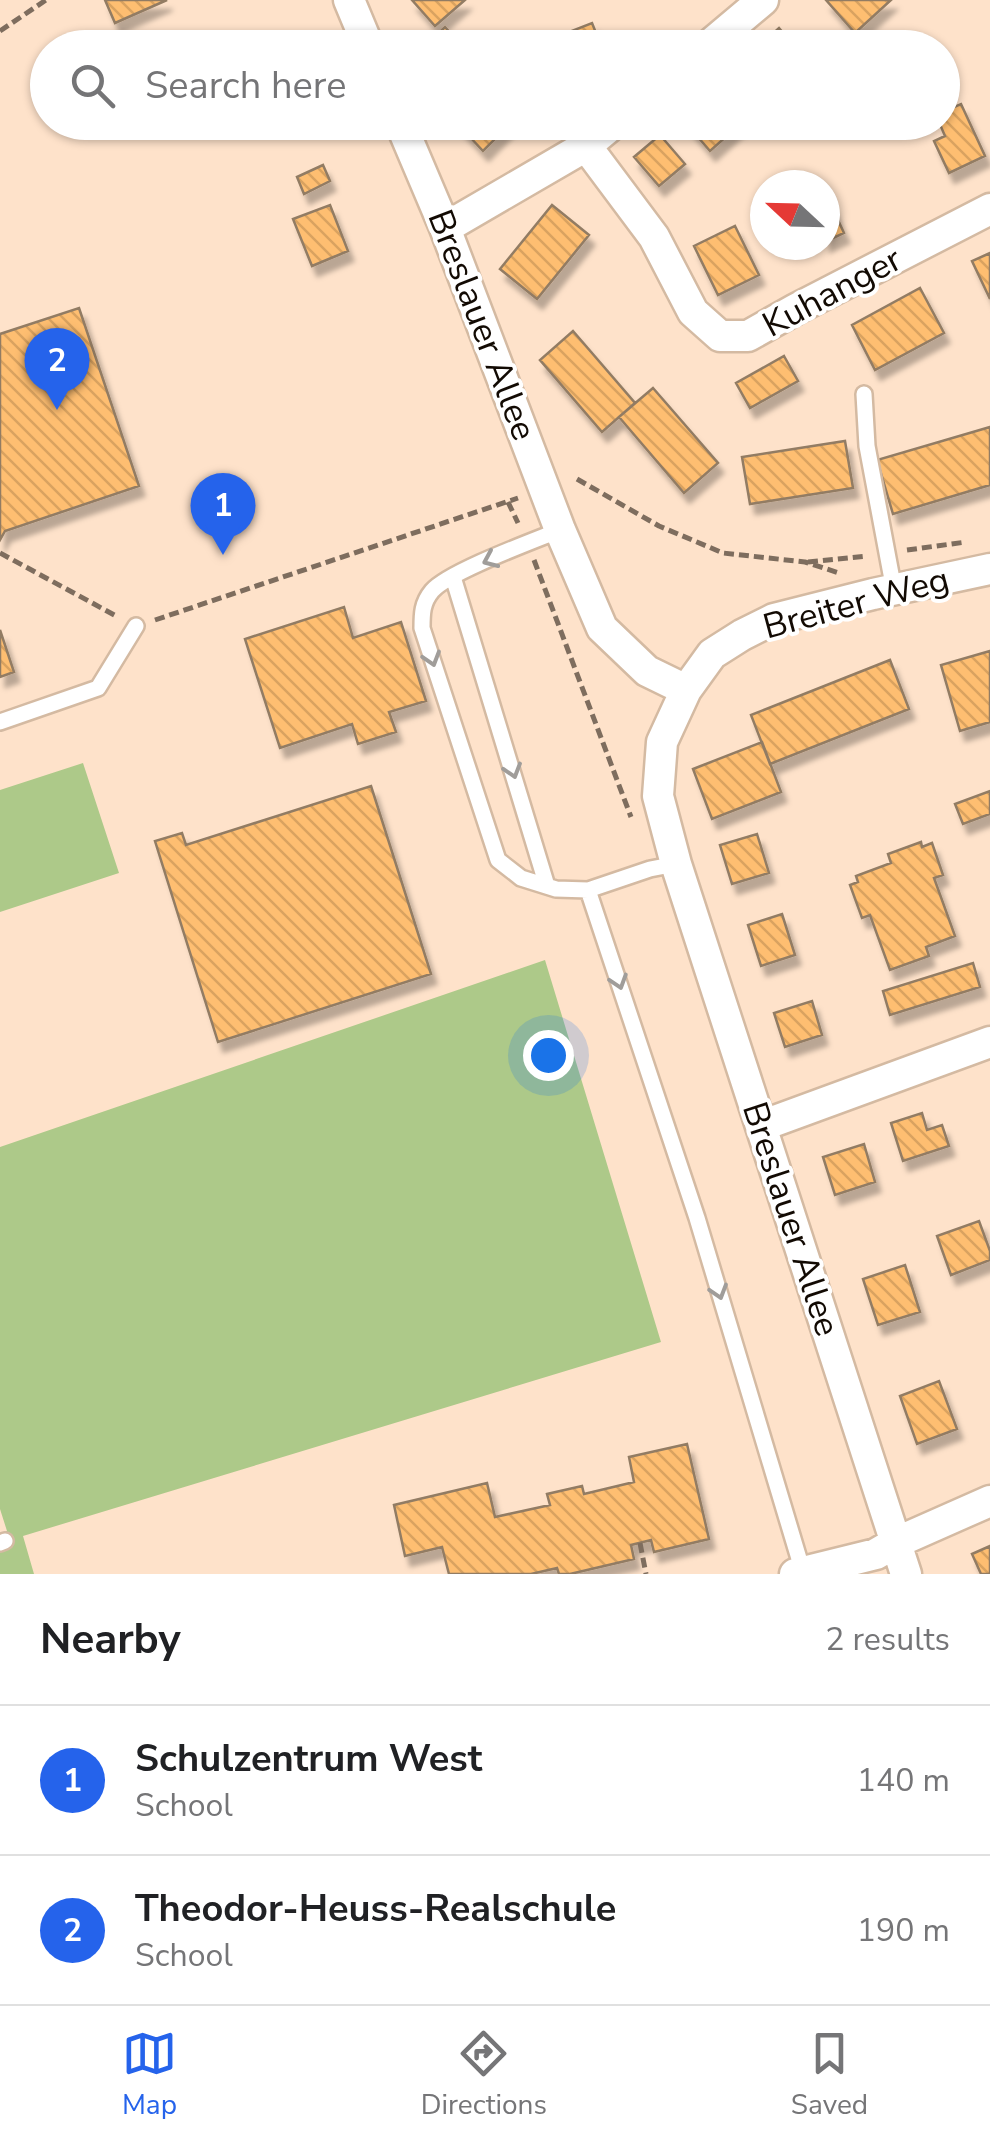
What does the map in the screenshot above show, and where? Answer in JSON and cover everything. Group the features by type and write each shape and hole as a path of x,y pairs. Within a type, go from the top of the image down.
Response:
{"street":[{"path":"348,0 360,30"},
{"path":"727,30 763,0"},
{"name":"Breslauer Allee","path":"408,140 602,628 646,671 686,690 662,742 658,796 663,866 761,1126 906,1574"},
{"path":"445,228 593,140"},
{"name":"Kuhanger","path":"586,146 654,237 694,312 720,336 748,336 990,210"},
{"name":"Breiter Weg","path":"686,690 712,654 774,619 990,569"},
{"path":"761,1126 990,1042"},
{"path":"799,1573 876,1554 990,1501"}],"lane":[{"path":"864,394 883,592"},
{"path":"560,530 433,589 422,607 422,628 498,860 521,878 556,889 588,890 663,866"},
{"path":"453,577 547,886"},
{"path":"0,722 98,688 136,626"},
{"path":"588,890 697,1218 799,1573"}],"path":[{"path":"0,31 46,0"},
{"path":"577,479 659,526 724,553 805,562 883,592"},
{"path":"0,553 136,626 518,498"},
{"path":"528,543 663,866"},
{"path":"640,1543 646,1574"}],"green space":[{"path":"83,763 119,873 0,912 0,790"},
{"path":"545,960 661,1342 23,1536 34,1574 0,1574 0,1533 7,1531 0,1509 0,1147"}],"building":[{"path":"105,0 167,0 115,23"},
{"path":"412,0 465,0 435,26"},
{"path":"826,0 891,0 858,30 852,30"},
{"path":"592,23 595,30 574,30"},
{"path":"960,104 985,156 949,173 934,141 960,140"},
{"path":"473,140 494,140 483,151"},
{"path":"654,140 664,140 685,164 659,186 634,157"},
{"path":"701,140 722,140 710,151"},
{"path":"323,165 330,181 304,194 297,177"},
{"path":"330,205 348,251 312,266 293,219"},
{"path":"552,205 589,235 537,299 500,269"},
{"path":"735,226 759,275 718,295 694,246"},
{"path":"990,253 990,299 972,261"},
{"path":"920,288 944,333 875,370 852,325"},
{"path":"79,308 139,486 5,531 0,540 0,334"},
{"path":"573,331 635,403 602,432 540,360"},
{"path":"784,356 798,381 750,408 736,383"},
{"path":"653,388 718,463 684,493 619,417"},
{"path":"990,427 990,485 893,514 877,460"},
{"path":"845,441 853,488 750,504 742,457"},
{"path":"344,607 353,638 401,622 426,701 389,712 396,732 358,744 352,724 280,748 245,639"},
{"path":"0,630 14,672 0,677"},
{"path":"990,651 990,722 960,731 941,665"},
{"path":"890,660 909,709 770,764 751,715"},
{"path":"762,742 781,792 712,819 693,769"},
{"path":"371,786 431,974 218,1042 155,841 182,833 186,845"},
{"path":"990,791 990,814 963,824 955,804"},
{"path":"757,834 769,873 732,884 720,845"},
{"path":"921,842 922,847 932,843 943,875 934,878 955,936 926,947 929,956 890,970 870,915 862,918 850,885 858,882 856,876 891,863 888,854"},
{"path":"782,914 795,955 761,966 748,925"},
{"path":"973,963 980,987 890,1015 883,991"},
{"path":"812,1001 822,1035 785,1047 774,1013"},
{"path":"922,1113 927,1130 942,1125 949,1146 903,1161 891,1123"},
{"path":"864,1144 875,1182 835,1195 823,1157"},
{"path":"979,1221 990,1260 951,1275 937,1236"},
{"path":"905,1265 920,1312 878,1325 863,1279"},
{"path":"939,1381 957,1429 917,1444 900,1396"},
{"path":"687,1444 709,1539 654,1552 651,1540 631,1545 634,1559 570,1574 559,1574 557,1568 531,1574 449,1574 442,1547 405,1556 394,1505 487,1483 495,1517 550,1505 547,1494 582,1486 584,1494 634,1482 629,1457"},
{"path":"990,1546 990,1574 981,1574 972,1554"}],"place":[{"name":"Theodor-Heuss-Realschule","path":"57,410"},
{"name":"Schulzentrum West","path":"223,555"}]}
